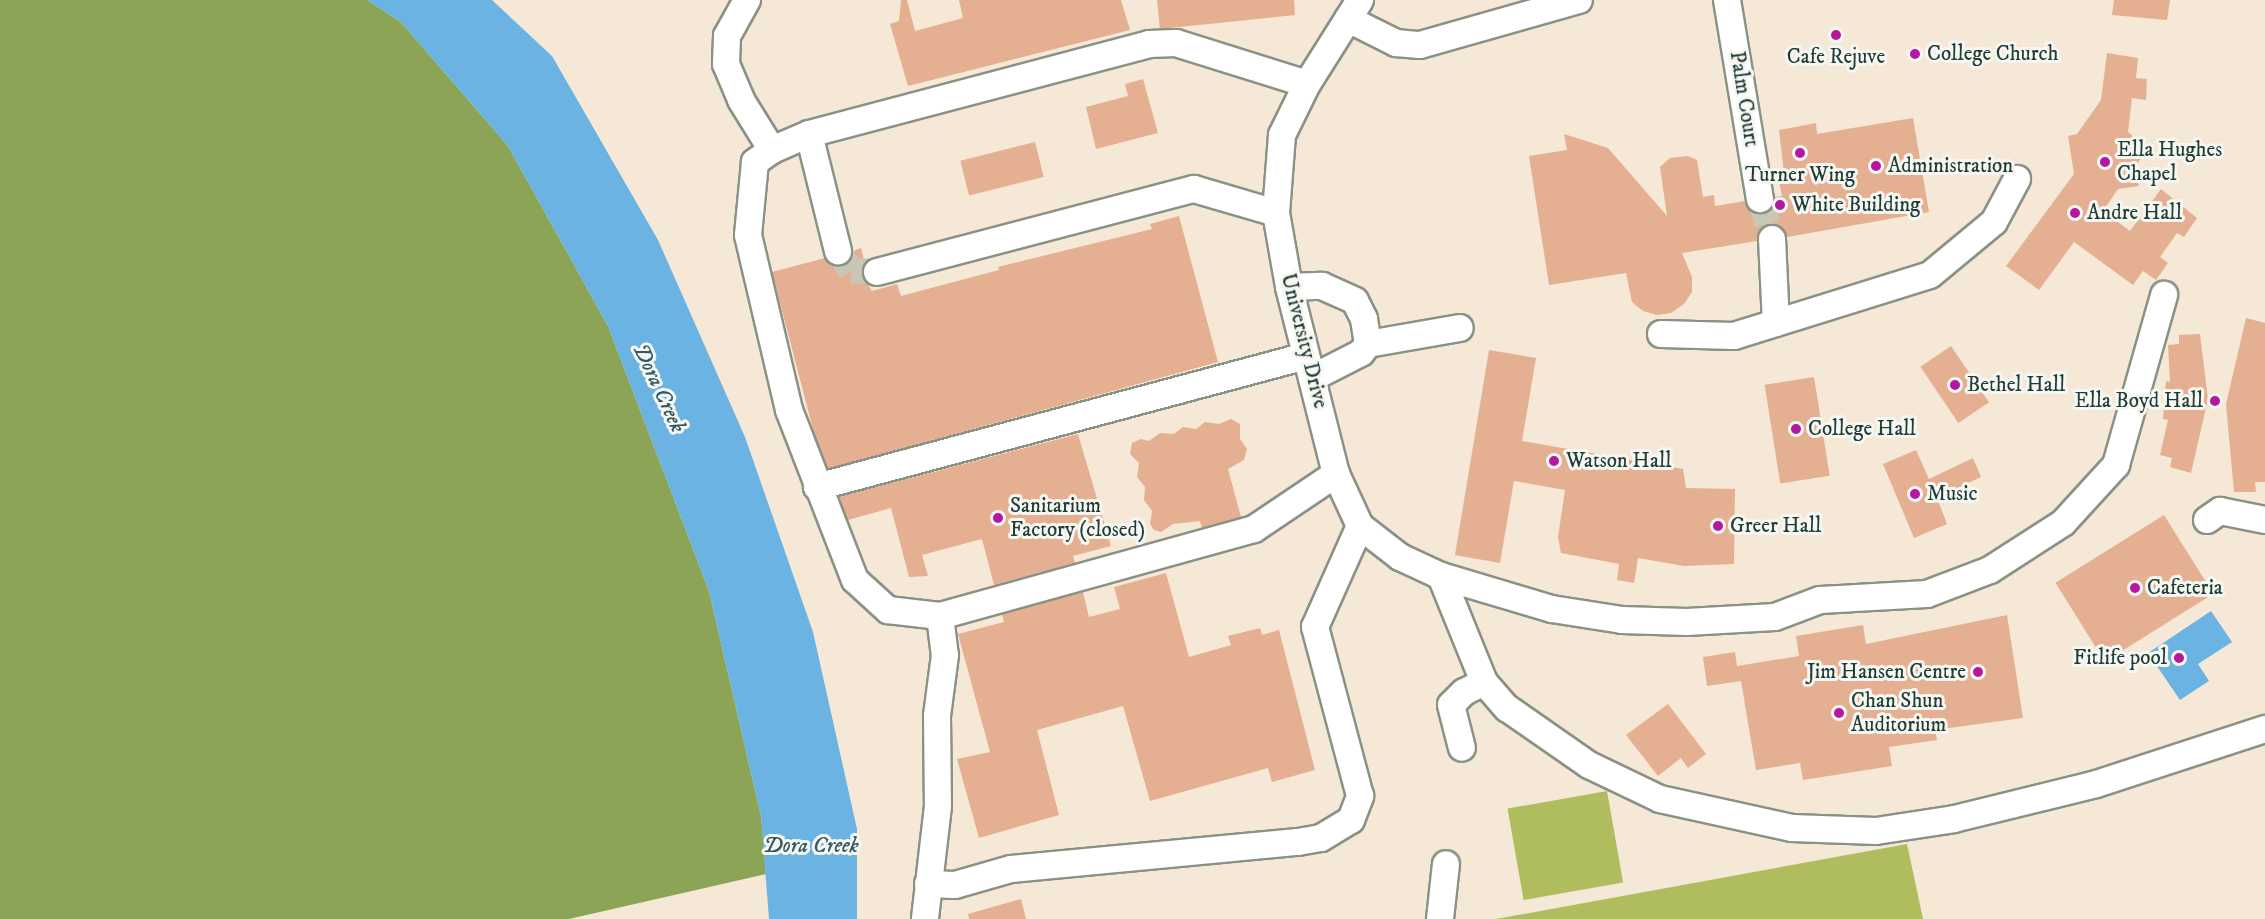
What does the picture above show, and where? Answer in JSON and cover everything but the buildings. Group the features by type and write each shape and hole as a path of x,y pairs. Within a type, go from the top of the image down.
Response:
{"street":[{"path":"747,0 727,36 726,64 741,100 772,150"},
{"path":"1354,9 1396,43 1420,45 1579,0"},
{"name":"Palm Court","path":"1727,0 1760,199"},
{"name":"University Drive","path":"1354,9 1307,84 1282,135 1276,213 1289,287 1336,474 1360,526 1400,557 1441,576 1512,599 1622,620 1687,622 1775,617 1820,600 1927,594 1990,570 2063,523 2116,465 2164,295"},
{"path":"1307,84 1176,43 1149,44 808,135 772,150 755,162 748,235 789,410 817,487 855,580 888,610 940,616 1254,529 1336,474"},
{"path":"808,135 838,251"},
{"path":"1661,334 1734,336 1834,308 1930,275 1994,222 2017,179"},
{"path":"877,272 1186,190 1216,193 1276,213"},
{"path":"1772,239 1776,323"},
{"path":"1289,287 1322,286 1366,299 1364,319 1368,345"},
{"path":"817,487 1309,367 1339,367 1368,345 1460,328"},
{"path":"2207,520 2220,511 2265,520"},
{"path":"928,884 955,885 1011,869 1298,842 1322,838 1351,820 1360,796 1315,627 1360,526"},
{"path":"1441,576 1484,682 1507,708 1589,765 1660,799 1792,828 1876,831 1954,819 2096,784 2265,729"},
{"path":"925,919 938,806 937,716 945,655 940,616"},
{"path":"1462,748 1451,705 1464,692 1484,682"},
{"path":"1440,919 1446,864"}],"green space":[{"path":"0,0 367,0 401,22 508,146 608,326 709,591 761,816 766,874 569,919 0,919"},
{"path":"1607,791 1623,883 1524,900 1508,809"},
{"path":"1907,844 1923,919 1496,919"}],"water":[{"name":"Dora Creek","path":"367,0 492,0 552,56 658,240 745,437 813,632 857,829 857,919 769,919 761,816 709,591 608,326 508,146 401,22"},
{"name":"Fitlife pool","path":"2211,611 2232,642 2198,664 2209,681 2180,700 2148,653"}],"tunnel":[{"path":"1760,199 1772,239"},
{"path":"838,251 851,271 877,272"}],"place":[{"name":"Cafe Rejuve","path":"1836,35"},
{"name":"College Church","path":"1915,54"},
{"name":"Turner Wing","path":"1800,153"},
{"name":"Ella Hughes Chapel","path":"2105,162"},
{"name":"Administration","path":"1876,166"},
{"name":"White Building","path":"1780,205"},
{"name":"Andre Hall","path":"2075,213"},
{"name":"Bethel Hall","path":"1955,385"},
{"name":"Ella Boyd Hall","path":"2215,401"},
{"name":"College Hall","path":"1796,429"},
{"name":"Watson Hall","path":"1554,461"},
{"name":"Music","path":"1915,494"},
{"name":"Sanitarium Factory (closed)","path":"998,518"},
{"name":"Greer Hall","path":"1718,526"},
{"name":"Cafeteria","path":"2135,588"},
{"name":"Fitlife pool","path":"2179,658"},
{"name":"Jim Hansen Centre","path":"1978,672"},
{"name":"Chan Shun Auditorium","path":"1839,713"}]}
